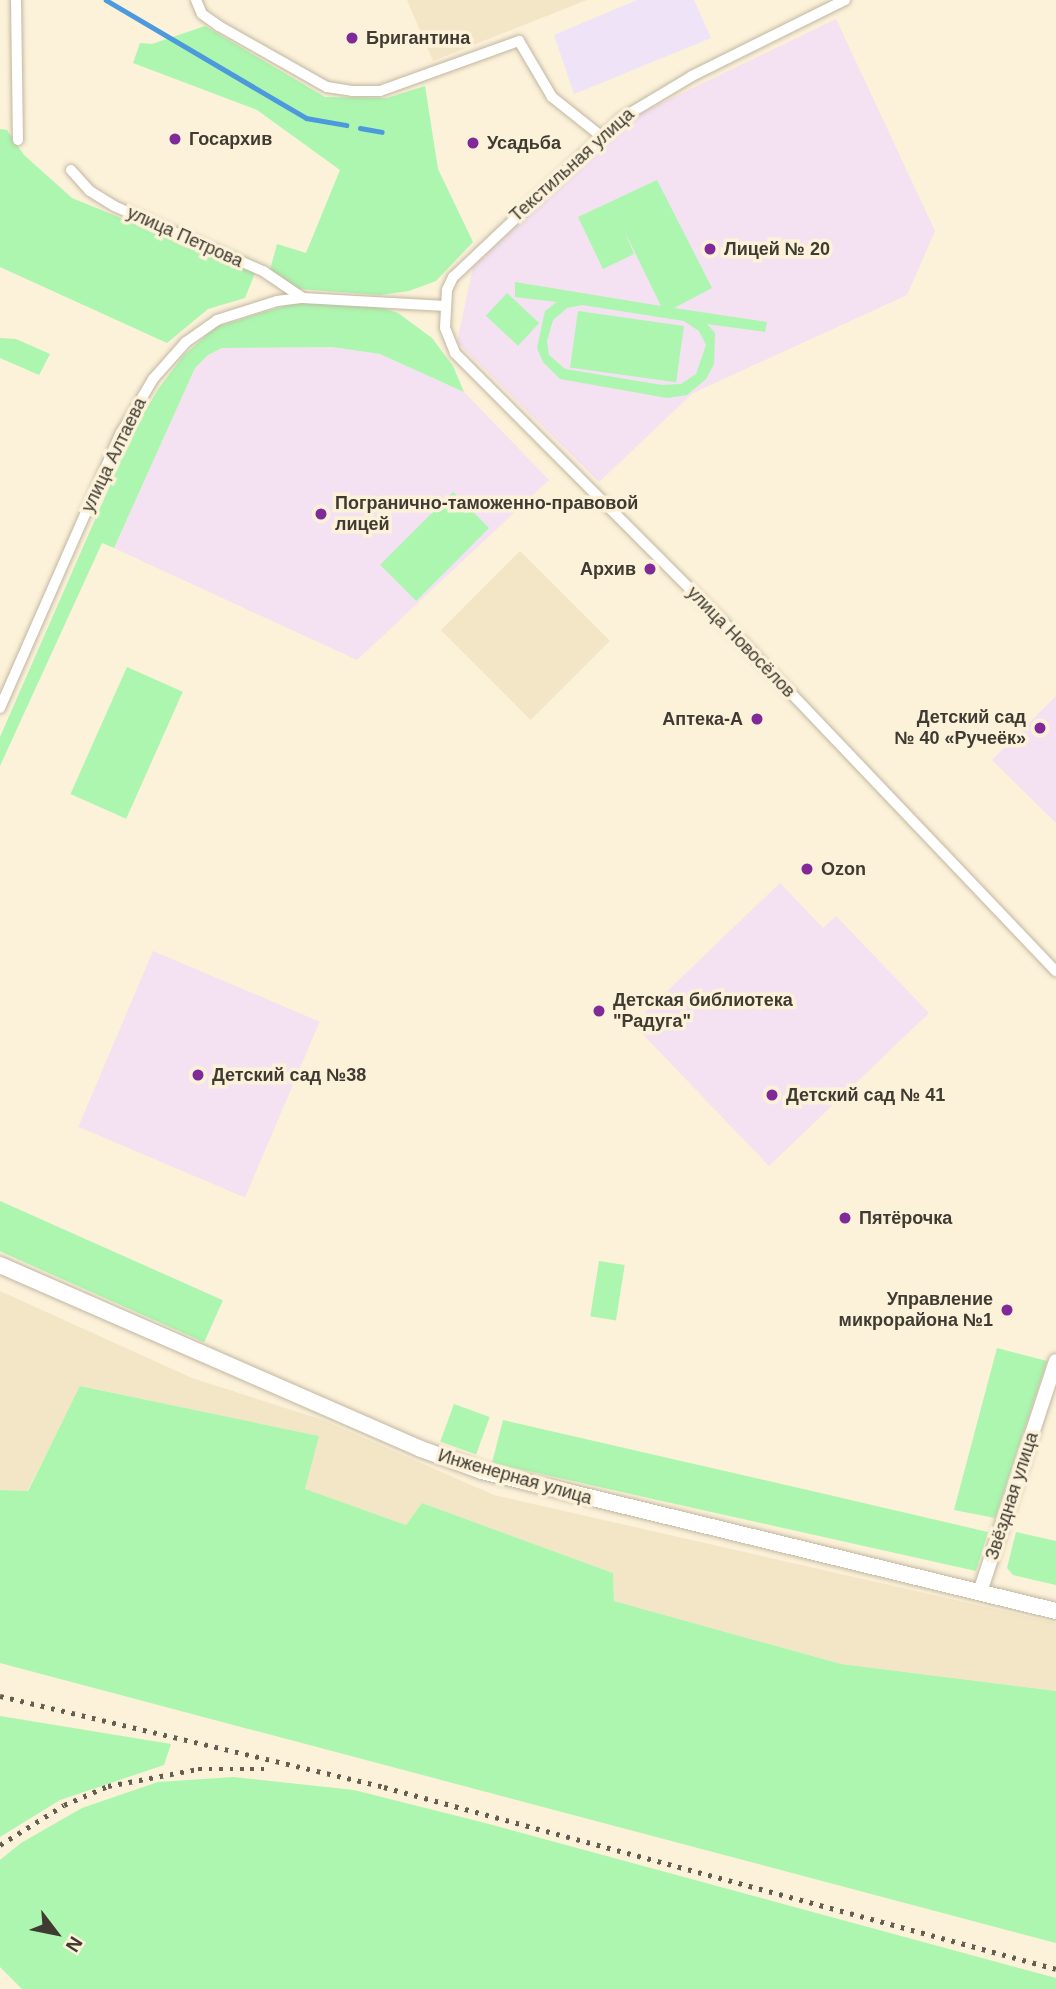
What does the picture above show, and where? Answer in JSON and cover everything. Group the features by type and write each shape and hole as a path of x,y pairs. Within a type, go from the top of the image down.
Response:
{"main road":[{"name":"Инженерная улица","path":"0,1265 421,1449 482,1471 1056,1611"}],"street":[{"path":"16,0 18,140"},
{"path":"196,0 202,14 219,26 327,87 352,91 380,92 519,41 552,97 601,136"},
{"name":"Текстильная улица","path":"444,306 453,277 472,255 601,136 642,103 845,0"},
{"name":"улица Петрова","path":"71,170 90,191 114,206 263,271 303,298"},
{"name":"улица Алтаева","path":"0,708 121,433 153,379 186,342 217,320 259,305 303,298 444,306"},
{"name":"улица Новосёлов","path":"444,306 445,328 455,353 738,638 1056,971"},
{"name":"Звёздная улица","path":"980,1592 1056,1361"}],"shaded area":[{"path":"407,0 587,0 433,61"},
{"path":"637,0 694,0 711,38 574,94 554,35"},
{"name":"Лицей № 20","path":"836,19 935,231 907,295 693,393 599,482 457,342 473,267 637,115"},
{"name":"Погранично-таможенно-правовой лицей","path":"332,347 380,354 464,392 549,480 357,660 114,548 195,368 208,355 222,348"},
{"path":"520,551 610,641 531,720 441,630"},
{"name":"Детский сад № 40 «Ручеёк»","path":"1056,696 1056,823 992,760"},
{"name":"Детский сад № 41","path":"780,883 823,928 836,916 929,1013 769,1166 633,1024"},
{"name":"Детский сад №38","path":"153,951 320,1022 245,1198 78,1127"},
{"path":"0,1291 192,1378 323,1420 494,1495 1056,1623 1056,1691 841,1664 614,1601 613,1573 422,1503 406,1525 304,1489 318,1436 81,1386 27,1491 0,1490"}],"green space":[{"path":"205,26 325,97 387,98 425,86 438,169 473,242 436,281 409,291 380,295 298,289 270,270 277,244 306,253 340,170 257,110 133,63 140,43 152,44"},
{"path":"0,129 7,130 24,155 72,198 255,273 245,298 208,309 167,343 0,267"},
{"path":"657,180 712,288 674,308 767,322 765,332 707,324 715,333 714,364 706,379 687,395 667,398 560,379 543,362 537,348 545,311 557,302 515,297 515,282 661,306 624,230 634,254 603,269 578,217","holes":["582,305 684,321 699,331 706,345 696,374 681,384 662,385 565,369 549,355 547,341 553,320 567,308"]},
{"path":"507,293 539,323 518,346 486,316"},
{"path":"297,302 374,305 398,313 432,338 453,366 464,392 380,354 332,347 222,348 208,355 195,368 114,548 102,543 0,766 0,737 136,426 159,388 183,356 216,327"},
{"path":"578,311 684,326 676,382 570,367"},
{"path":"0,338 16,339 50,354 39,375 0,358"},
{"path":"453,492 489,528 416,601 380,565"},
{"path":"127,667 183,692 126,819 70,794"},
{"path":"0,1201 223,1300 204,1342 0,1251"},
{"path":"599,1261 625,1265 616,1320 590,1316"},
{"path":"997,1348 1047,1361 995,1518 954,1510"},
{"path":"80,1386 319,1436 305,1489 406,1525 422,1503 613,1573 614,1601 841,1664 1056,1691 1056,1943 0,1663 0,1490 28,1491"},
{"path":"454,1404 490,1417 476,1455 440,1442"},
{"path":"503,1420 988,1532 976,1571 492,1463"},
{"path":"1016,1532 1056,1541 1056,1585 1013,1575 1007,1568"},
{"path":"0,1716 171,1744 164,1765 60,1800 0,1837"},
{"path":"234,1777 354,1790 489,1824 1056,1978 1056,1989 22,1989 0,1967 0,1860 21,1843 82,1808 158,1782"}],"waterway":[{"path":"106,0 306,118 346,125"},
{"path":"360,128 382,132"}],"railway":[{"path":"0,1696 384,1787 1056,1969"},
{"path":"0,1845 64,1805 108,1786 198,1769 267,1769"}],"place":[{"name":"Бригантина","path":"352,38"},
{"name":"Госархив","path":"175,139"},
{"name":"Усадьба","path":"473,143"},
{"name":"Лицей № 20","path":"710,249"},
{"name":"Погранично-таможенно-правовой лицей","path":"321,514"},
{"name":"Архив","path":"650,569"},
{"name":"Аптека-А","path":"757,719"},
{"name":"Детский сад № 40 «Ручеёк»","path":"1040,728"},
{"name":"Ozon","path":"807,869"},
{"name":"Детская библиотека \"Радуга\"","path":"599,1011"},
{"name":"Детский сад №38","path":"198,1075"},
{"name":"Детский сад № 41","path":"772,1095"},
{"name":"Пятёрочка","path":"845,1218"},
{"name":"Управление микрорайона №1","path":"1007,1310"}]}
